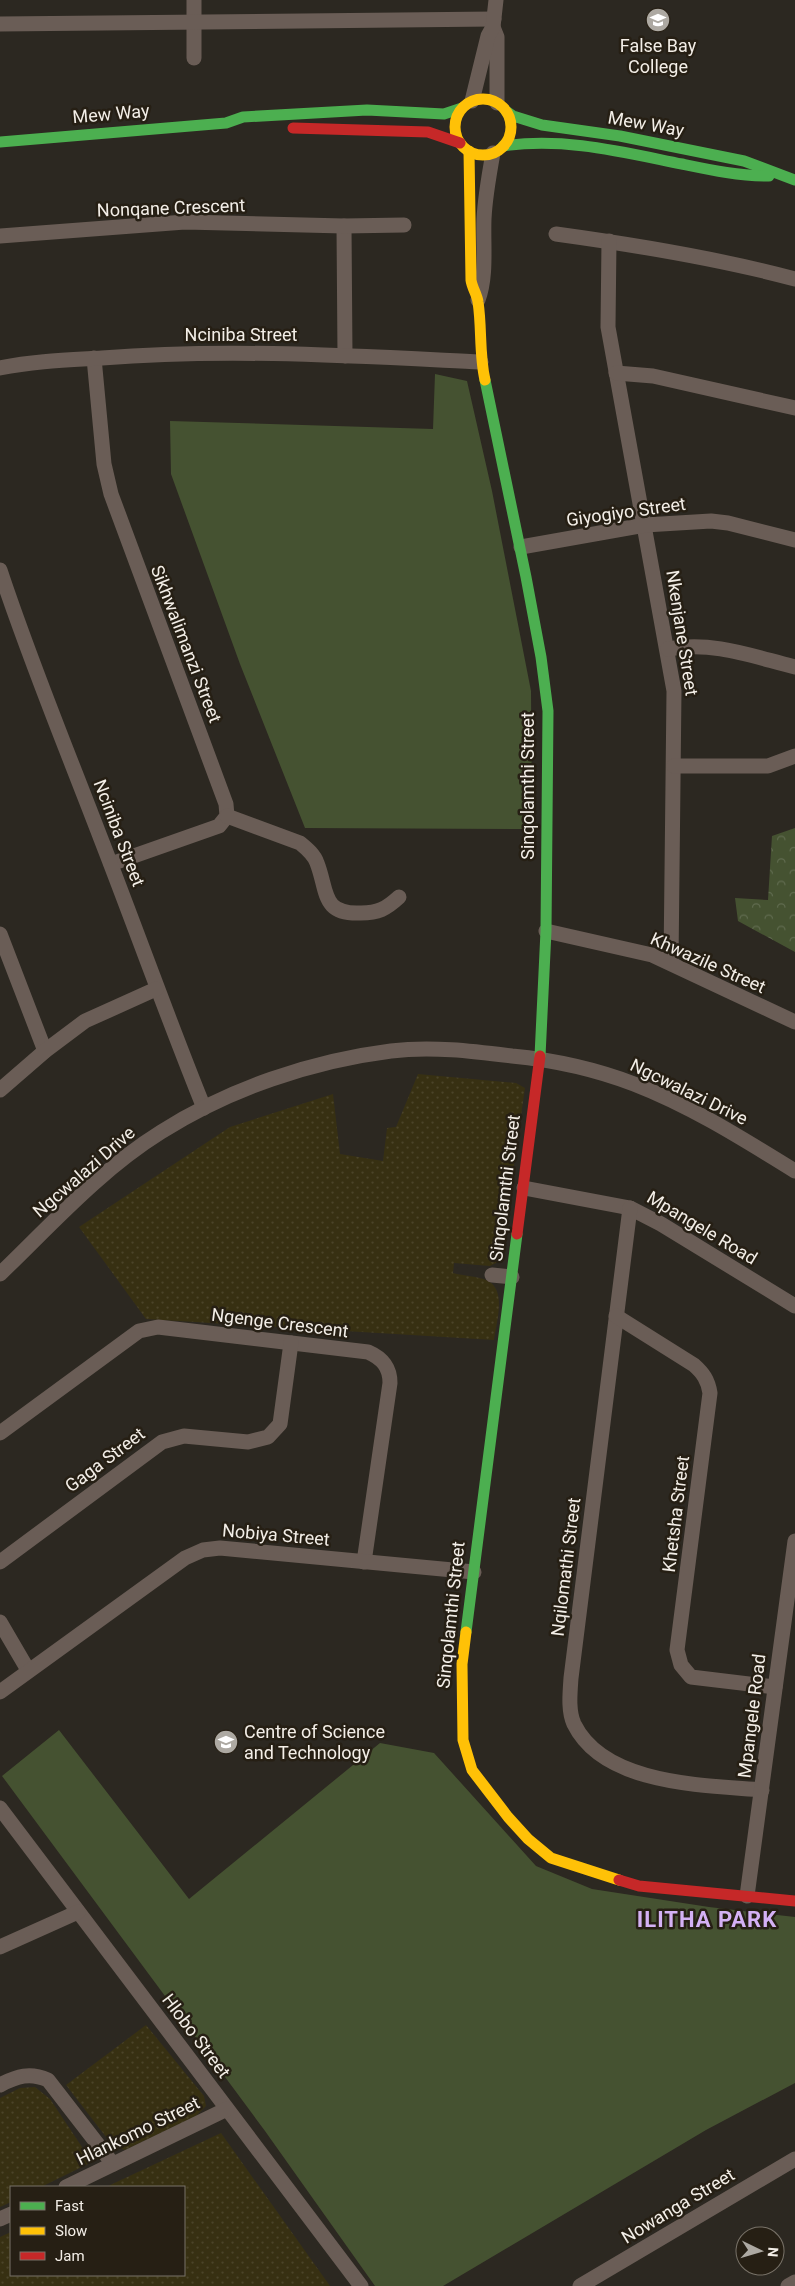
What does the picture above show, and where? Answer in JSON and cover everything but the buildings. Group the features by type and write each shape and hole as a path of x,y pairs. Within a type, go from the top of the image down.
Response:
{"street":[{"path":"194,0 194,58"},
{"path":"496,0 494,23 497,37 501,107 511,130 498,149"},
{"path":"0,24 194,22 494,23"},
{"path":"460,143 455,125 467,105 488,36 494,23"},
{"name":"Mew Way","path":"0,142 226,123 243,117 367,110 444,114 485,99 513,116 542,125 620,136 744,161 795,180"},
{"name":"Mew Way","path":"226,123 234,127 258,128"},
{"path":"278,128 428,132 460,143 469,151"},
{"name":"Mew Way","path":"469,151 481,155 528,142 558,142 737,176 780,176"},
{"name":"Sinqolamthi Street","path":"498,149 487,185 484,218 483,288 478,300 481,362 521,547 541,657 548,712 546,931 540,1059 462,1664 463,1740 472,1770 508,1817 528,1839 551,1858 608,1878 639,1886 795,1901"},
{"name":"Sinqolamthi Street","path":"469,151 471,280 472,289 478,300"},
{"name":"Nonqane Crescent","path":"0,236 185,222 344,226 404,224"},
{"path":"344,226 345,356"},
{"path":"556,234 609,241 756,269 795,279"},
{"name":"Nkenjane Street","path":"609,241 608,327 668,649 674,691 671,963"},
{"name":"Nciniba Street","path":"0,368 67,359 201,353 345,356 481,362"},
{"name":"Sikhwalimanzi Street","path":"94,358 104,464 111,494 211,761 226,804 226,816"},
{"path":"616,373 653,376 795,408"},
{"name":"Giyogiyo Street","path":"521,547 645,525 710,521 728,523 795,540"},
{"name":"Nciniba Street","path":"0,570 156,989 204,1108"},
{"path":"668,649 715,646 795,667"},
{"path":"674,766 768,766 795,756"},
{"path":"111,864 219,826 226,816 300,843 309,850 317,862 328,900 334,908 341,912 350,914 380,912 399,897"},
{"name":"Khwazile Street","path":"546,931 652,955 795,1022"},
{"path":"0,934 45,1052"},
{"path":"0,1090 85,1021 156,989"},
{"name":"Ngcwalazi Drive","path":"0,1274 82,1194 121,1160 161,1132 204,1108 245,1089 291,1072 393,1051 469,1051 540,1059 591,1070 634,1083 685,1107 734,1133 795,1171"},
{"name":"Mpangele Road","path":"524,1188 630,1208 673,1231 795,1306"},
{"name":"Nqilomathi Street","path":"630,1208 571,1678 570,1702 574,1723 596,1752 606,1760 671,1782 762,1790"},
{"name":"Sinqolamthi Street","path":"492,1275 512,1277"},
{"name":"Khetsha Street","path":"616,1316 694,1365 704,1375 709,1385 710,1392 677,1650 681,1665 691,1677 775,1687"},
{"name":"Ngenge Crescent","path":"0,1433 139,1331 158,1327 368,1352 381,1359 388,1369 390,1383 364,1562"},
{"name":"Gaga Street","path":"0,1562 162,1442 184,1436 248,1442 268,1437 280,1424 291,1342"},
{"name":"Mpangele Road","path":"748,1896 795,1541"},
{"name":"Nobiya Street","path":"0,1692 186,1558 203,1550 220,1548 474,1572"},
{"path":"0,1622 28,1670"},
{"name":"Hlobo Street","path":"0,1808 361,2286"},
{"path":"0,1947 78,1912"},
{"path":"0,2085 24,2075 36,2075 48,2080 113,2164"},
{"name":"Hlankomo Street","path":"68,2186 227,2109"},
{"name":"Nowanga Street","path":"580,2286 795,2159"},
{"path":"788,2286 795,2282"}],"green space":[{"path":"435,374 467,381 492,491 531,691 532,829 305,828 240,664 171,474 170,421 433,429"},
{"path":"795,828 795,952 738,921 735,898 768,900 772,836"},
{"path":"59,1730 189,1899 380,1743 434,1753 536,1866 592,1889 709,1907 795,1917 795,2083 706,2130 443,2286 375,2286 265,2131 2,1776"}],"sand":[{"path":"418,1074 516,1083 525,1088 500,1261 490,1266 454,1263 453,1273 480,1278 494,1286 499,1300 499,1308 494,1340 146,1319 79,1227 230,1127 333,1094 340,1154 383,1161 387,1128 396,1127"},
{"path":"146,2025 204,2096 206,2106 196,2116 125,2150 113,2146 66,2085"},
{"path":"35,2087 50,2099 92,2162 43,2186 10,2186 10,2202 0,2207 0,2098 20,2088"},
{"path":"221,2133 330,2286 0,2286 0,2237 10,2232 10,2276 185,2276 185,2186 108,2186"}],"traffic: fast":[{"path":"0,142 226,123 243,117 367,110 444,114 462,108"},
{"path":"506,111 513,116 542,125 620,136 744,161 795,180"},
{"path":"503,146 548,143 593,147 725,172 769,176"},
{"path":"485,380 526,577 541,657 548,711 546,931 540,1056"},
{"path":"466,1632 517,1234"}],"traffic: slow":[{"path":"483,99 494,101 503,107 509,116 511,127 509,138 503,147 494,153 483,155 472,153 463,147 457,138 455,127 457,116 463,107 472,101 483,99"},
{"path":"469,151 471,280 478,302 485,380"},
{"path":"466,1632 462,1664 463,1740 472,1770 508,1817 528,1839 551,1858 619,1880"}],"traffic: jam":[{"path":"293,128 428,132 460,143"},
{"path":"517,1234 540,1056"},
{"path":"619,1880 639,1886 795,1901"}],"place":[{"name":"False Bay College","path":"658,20"},
{"name":"Centre of Science and Technology","path":"226,1742"}],"district":[{"name":"ILITHA PARK","path":"707,1919"}]}
